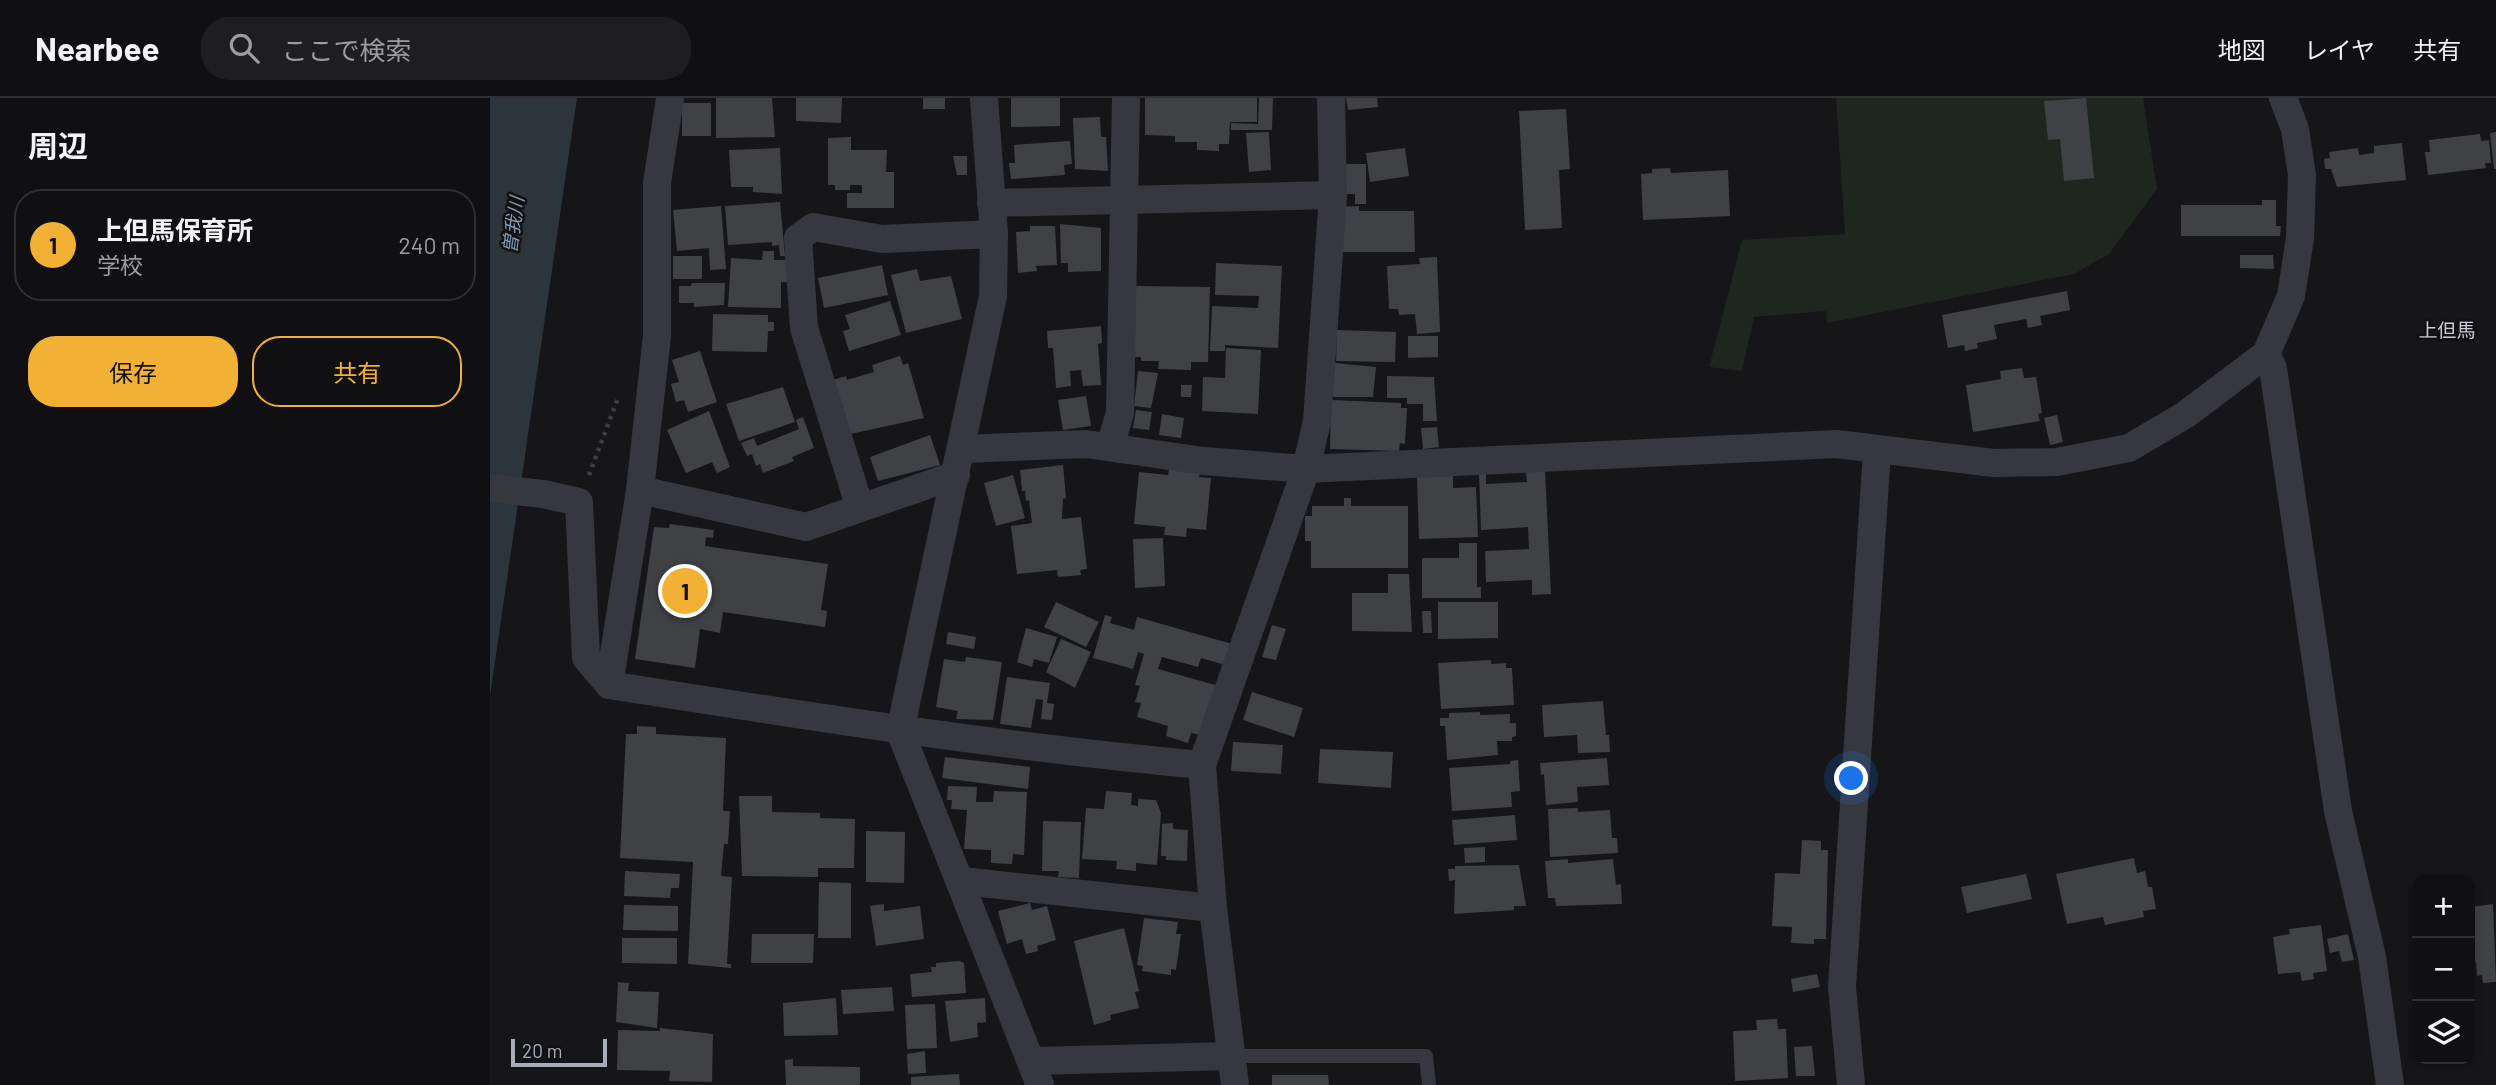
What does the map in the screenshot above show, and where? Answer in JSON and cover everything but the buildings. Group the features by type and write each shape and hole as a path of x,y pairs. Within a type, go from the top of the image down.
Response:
{"street":[{"path":"609,685 640,490 657,336 657,183 670,98"},
{"path":"984,98 994,234 993,296 900,731 962,881 1036,1073 1232,1056"},
{"path":"1110,446 1120,414 1126,98"},
{"path":"1235,1085 1213,908 1202,765 1306,469 1317,421 1333,195 1331,98"},
{"path":"640,490 807,527 860,508 959,462 1086,444 1204,461 1306,469 1836,444 1877,451 2019,463 2057,462 2129,448 2185,415 2266,354 2291,296 2300,238 2302,175 2295,129 2283,98"},
{"path":"991,203 1333,195"},
{"path":"860,508 804,328 798,238 813,227 882,239 994,234"},
{"path":"2266,354 2273,368 2338,811 2372,957 2390,1085"},
{"path":"1851,1085 1842,987 1877,451"},
{"path":"490,488 543,494 579,502 586,659 609,685 900,731 1052,751 1202,765"},
{"path":"962,881 1213,908"}],"lane":[{"path":"1232,1056 1426,1056 1429,1085"}],"path":[{"path":"579,502 621,388"}],"shaded area":[{"path":"1836,98 2143,98 2157,189 2109,254 2074,274 1827,323 1826,311 1754,317 1742,371 1709,367 1742,240 1845,234"}],"water":[{"name":"曽我川","path":"490,98 577,98 490,696"}],"place":[{"name":"上但馬保育所","path":"685,591"}],"district":[{"name":"上但馬","path":"2447,330"}]}
